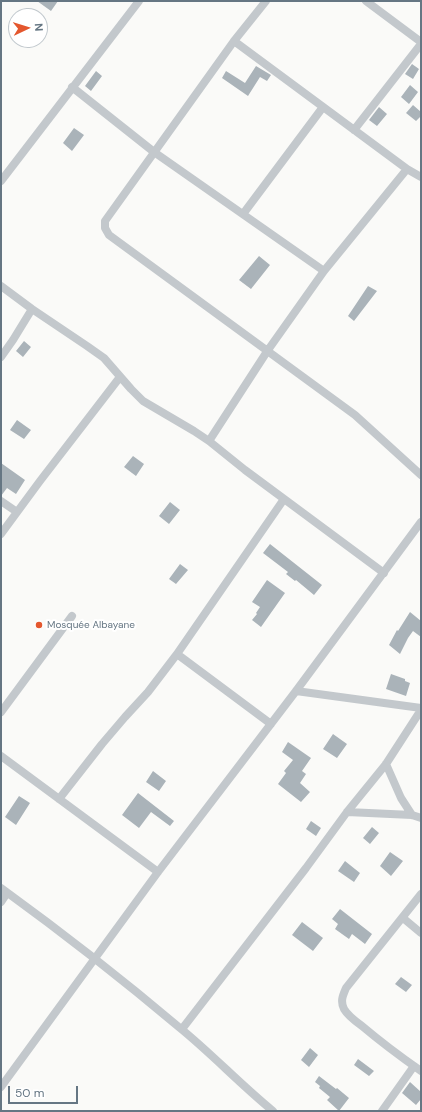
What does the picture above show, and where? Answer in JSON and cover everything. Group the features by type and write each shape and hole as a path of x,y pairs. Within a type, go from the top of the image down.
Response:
{"street":[{"path":"1,181 139,1"},
{"path":"266,1 234,41 105,221 105,228 109,234 355,415 421,475"},
{"path":"354,130 421,43 366,1"},
{"path":"234,41 354,130 421,177"},
{"path":"72,87 154,152 324,271"},
{"path":"243,214 323,107"},
{"path":"209,441 268,350 324,271 407,168"},
{"path":"1,286 104,358 143,402 209,441 384,573"},
{"path":"1,357 32,309"},
{"path":"1,534 120,376"},
{"path":"59,799 111,733 148,692 177,654 284,499"},
{"path":"1,501 17,512"},
{"path":"1,1087 158,872 296,691 421,522"},
{"path":"1,712 72,616"},
{"path":"177,654 271,724"},
{"path":"182,1029 306,868 347,812 386,764 421,709 296,691"},
{"path":"1,756 158,872"},
{"path":"386,764 401,798 412,815"},
{"path":"347,812 412,815 421,818"},
{"path":"1,902 4,891 95,958 182,1029 273,1111"},
{"path":"421,894 346,988 342,996 343,1008 350,1016 421,1071"},
{"path":"403,918 421,933"},
{"path":"382,1111 414,1066"}],"building":[{"path":"37,1 58,1 51,11"},
{"path":"412,64 419,69 413,79 405,74"},
{"path":"256,66 271,75 267,81 260,77 248,96 222,78 226,71 245,83"},
{"path":"96,71 102,76 91,91 85,86"},
{"path":"410,85 418,92 409,104 401,97"},
{"path":"413,105 421,112 421,116 416,121 406,113"},
{"path":"379,107 387,114 377,126 369,120"},
{"path":"74,128 84,135 72,151 63,143"},
{"path":"259,256 270,265 251,289 239,280"},
{"path":"368,286 377,291 354,321 348,316"},
{"path":"24,341 31,347 23,357 16,351"},
{"path":"17,420 31,430 24,439 10,430"},
{"path":"133,456 144,464 136,476 124,467"},
{"path":"1,463 25,480 16,494 7,488 1,496"},
{"path":"170,502 180,510 169,524 159,516"},
{"path":"270,544 322,585 314,595 286,574 288,572 263,553"},
{"path":"180,564 188,570 176,584 169,579"},
{"path":"267,580 285,593 261,627 252,620 260,607 252,602"},
{"path":"410,612 421,621 421,637 413,631 400,654 389,645 397,630 398,631"},
{"path":"391,674 405,679 405,681 410,683 406,696 386,689"},
{"path":"333,734 347,744 337,758 323,749"},
{"path":"288,742 311,758 302,771 306,774 300,783 310,792 301,802 278,784 286,773 284,771 293,760 282,752"},
{"path":"153,771 166,781 159,791 146,782"},
{"path":"138,793 174,821 170,826 151,812 139,828 122,815"},
{"path":"19,796 30,803 16,825 5,817"},
{"path":"311,821 321,828 316,836 306,829"},
{"path":"372,827 379,833 370,844 363,838"},
{"path":"390,852 403,861 391,876 380,866"},
{"path":"345,861 360,873 354,882 338,871"},
{"path":"340,909 372,934 365,944 352,934 349,939 335,929 338,924 332,919"},
{"path":"302,922 323,938 313,951 292,935"},
{"path":"401,977 412,985 406,992 395,984"},
{"path":"310,1048 318,1055 309,1067 301,1060"},
{"path":"358,1059 374,1071 369,1076 354,1065"},
{"path":"319,1076 349,1098 339,1111 327,1100 330,1097 319,1088 320,1086 315,1082"},
{"path":"410,1082 421,1092 421,1099 416,1105 402,1093"}],"place":[{"name":"Mosquée Albayane","path":"39,625"}]}
